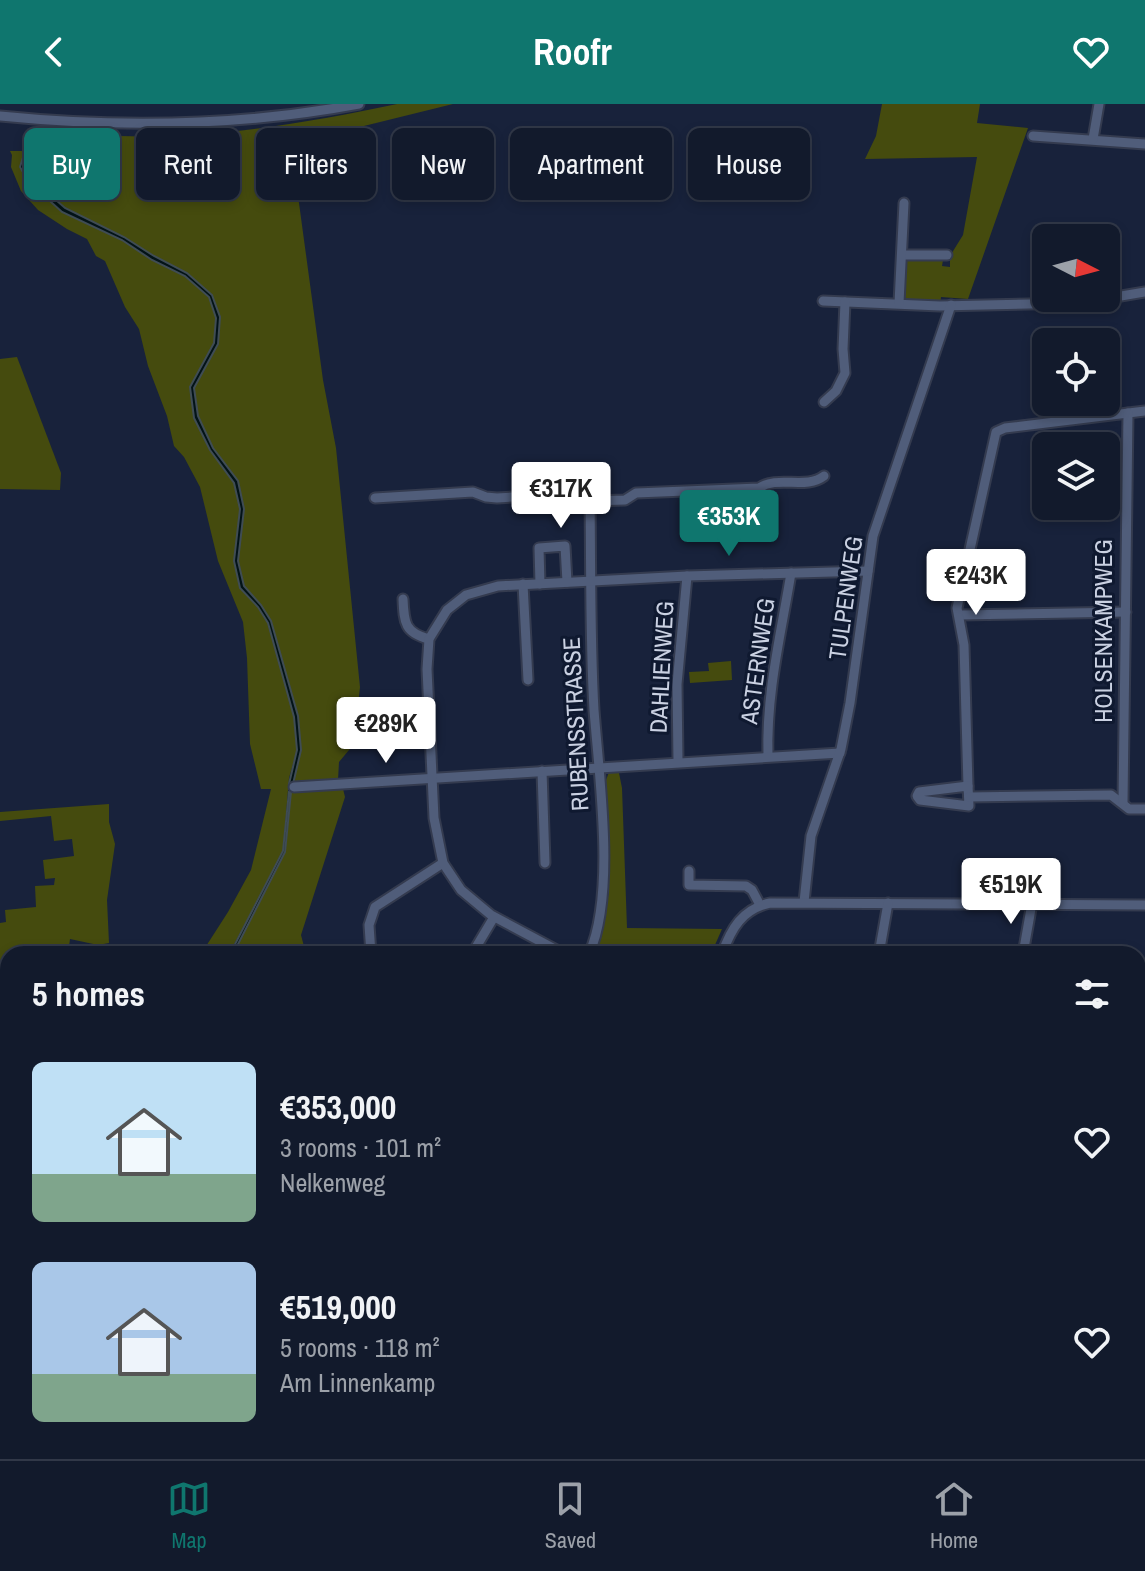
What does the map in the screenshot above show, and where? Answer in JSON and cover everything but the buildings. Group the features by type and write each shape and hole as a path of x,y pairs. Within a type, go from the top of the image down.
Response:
{"street":[{"path":"0,116 99,123 201,123 291,115 359,104"},
{"path":"1093,139 1099,104"},
{"path":"1033,136 1145,144"},
{"path":"899,303 904,203"},
{"path":"902,255 947,255"},
{"path":"823,301 951,305 1080,303 1145,292"},
{"path":"824,402 836,391 845,373 845,302"},
{"name":"TULPENWEG","path":"804,902 811,836 840,753 860,644 875,527 951,305"},
{"path":"1145,411 1005,428 996,432 957,608 964,645 968,791 969,806 920,800 917,796 919,792 968,791 1111,795 1129,809 1145,809"},
{"name":"HOLSENKAMPWEG","path":"1123,802 1128,413"},
{"path":"375,498 473,492 497,498 625,500 636,493 759,488 767,483 816,482 824,476"},
{"name":"RUBENSSTRASSE","path":"586,497 602,901 592,946"},
{"path":"540,584 539,548 565,546 567,582"},
{"path":"549,946 494,917 461,890 443,863 437,841 427,691 429,639 447,610 466,595 498,586 868,571"},
{"name":"ASTERNWEG","path":"768,756 767,725 772,678 791,573"},
{"name":"DAHLIENWEG","path":"678,761 677,684 687,576"},
{"path":"523,584 528,680"},
{"path":"403,599 406,625 415,635 429,639"},
{"path":"959,615 1126,612"},
{"path":"294,787 840,753"},
{"path":"542,771 545,863"},
{"path":"370,946 369,925 375,907 443,863"},
{"path":"689,871 689,885 746,886 752,890 760,905"},
{"path":"726,946 738,920 760,905 804,902 1145,905"},
{"path":"880,946 888,903"},
{"path":"1024,946 1032,903"},
{"path":"477,946 494,917"}],"green space":[{"path":"397,104 453,104 356,128 259,128"},
{"path":"882,104 980,104 977,123 1028,128 968,299 941,297 940,306 904,304 906,258 943,260 942,266 950,267 950,256 963,235 977,157 865,159 876,136"},
{"path":"256,128 256,200 299,200 323,380 336,448 360,687 354,744 339,762 338,780 293,784 301,750 298,716 261,605 244,586 238,561 244,509 238,482 213,448 198,416 194,388 218,344 220,317 212,295 187,273 65,208 56,200 120,200 120,135 136,136 136,200 240,200 240,130"},
{"path":"10,151 24,151 20,167 24,174 24,194 21,191 11,167"},
{"path":"29,200 49,200 62,212 122,240 152,260 185,276 209,297 216,318 214,343 190,387 194,418 210,450 234,483 240,509 234,562 241,588 268,623 294,717 297,750 289,778 283,851 233,946 206,946 251,870 271,789 261,789 250,744 243,622 218,561 200,487 184,457 174,446 139,329 125,307 105,261 96,256 87,239 38,210"},
{"path":"17,357 61,473 60,490 0,489 0,359"},
{"path":"731,661 732,680 690,683 689,672 709,671 708,663"},
{"path":"609,772 619,773 627,928 722,929 715,946 598,946 609,892 605,783"},
{"path":"343,789 345,797 301,935 304,946 237,946 285,852 291,792"},
{"path":"109,804 109,822 115,844 107,900 109,943 98,945 70,939 69,946 0,946 0,923 6,922 5,910 36,907 35,886 54,885 55,878 45,879 43,860 74,856 72,839 54,841 51,816 0,821 0,812"}],"shaded area":[{"path":"49,200 56,200 65,208 187,273 212,295 220,317 218,344 194,388 198,416 213,448 238,481 244,509 238,561 244,586 271,621 298,716 301,750 293,784 289,784 297,750 294,717 268,623 240,588 234,561 240,509 234,483 210,450 194,418 190,387 214,343 216,318 209,297 185,276 152,260 122,240 62,212"},
{"path":"291,792 285,852 237,946 234,946 283,851"}]}
